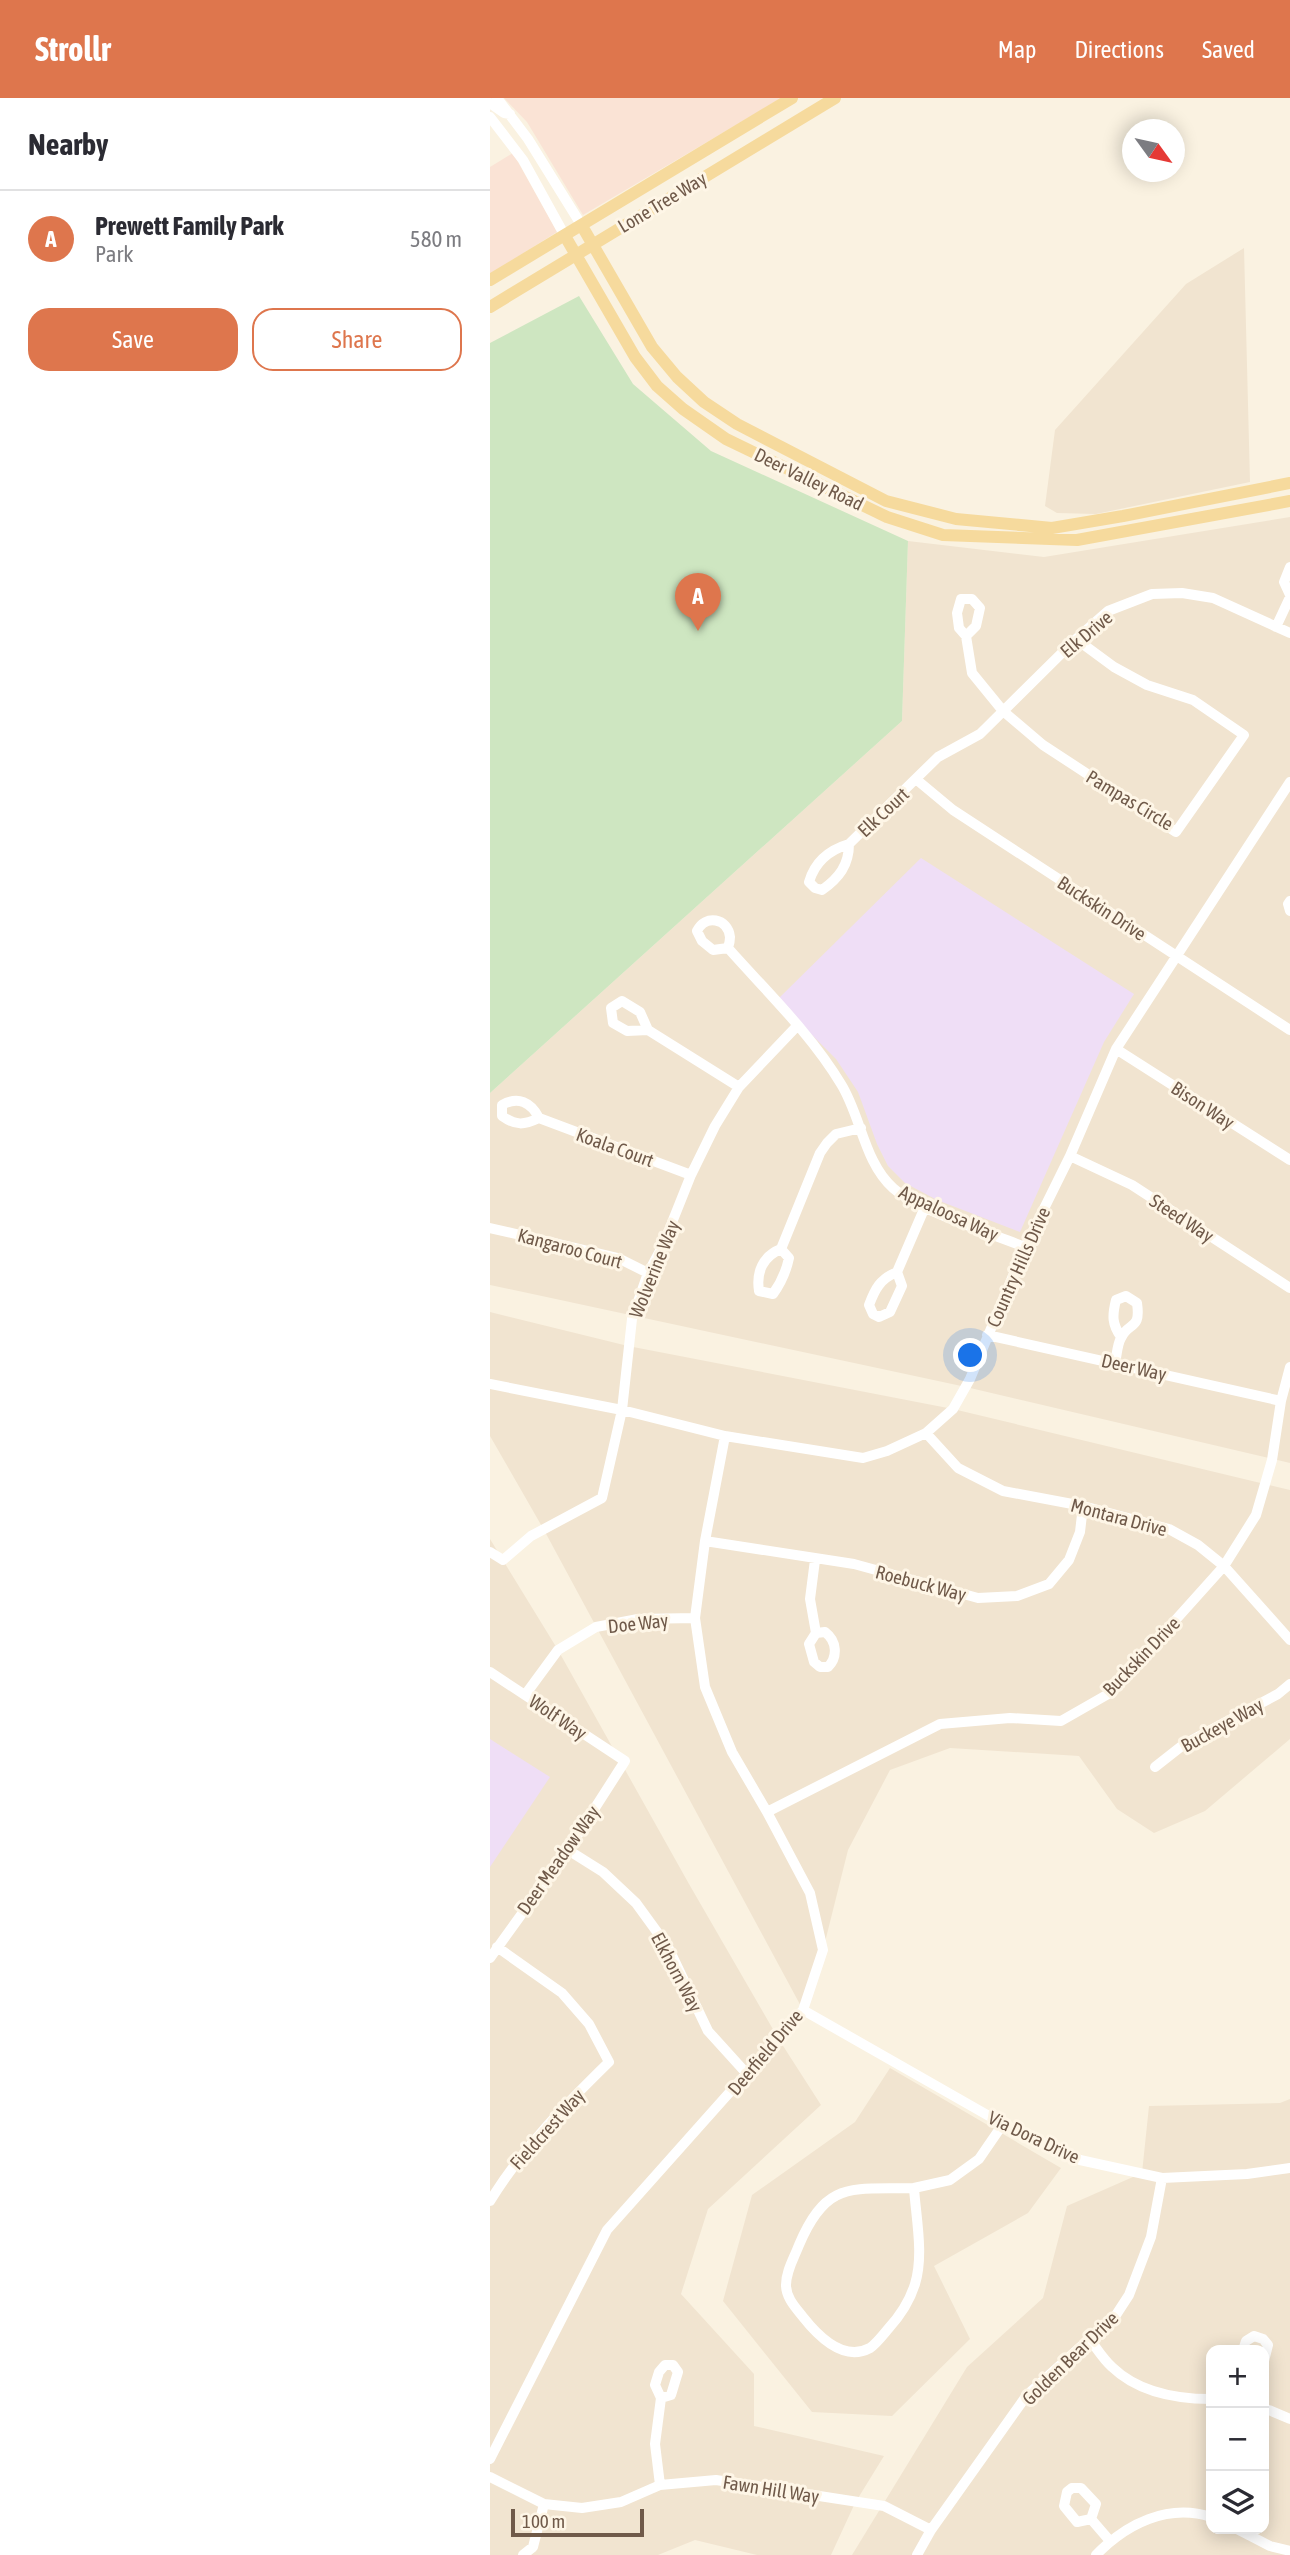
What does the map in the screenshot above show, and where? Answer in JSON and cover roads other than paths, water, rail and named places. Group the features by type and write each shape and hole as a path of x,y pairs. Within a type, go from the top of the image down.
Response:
{"main road":[{"name":"Lone Tree Way","path":"490,280 792,98"},
{"name":"Lone Tree Way","path":"490,307 835,98"},
{"name":"Deer Valley Road","path":"582,226 652,347 677,377 704,402 737,424 886,501 956,519 1052,528 1290,483"},
{"name":"Deer Valley Road","path":"565,236 635,357 657,386 683,409 726,439 887,517 943,535 1076,540 1290,501"}],"street":[{"name":"Deer Valley Road","path":"497,98 512,115 582,226"},
{"path":"490,103 512,115"},
{"name":"Deer Valley Road","path":"490,117 523,160 565,236"},
{"path":"1276,627 1290,596 1284,582 1290,567"},
{"name":"Elk Drive","path":"917,780 938,757 980,734 1108,611 1152,594 1182,593 1213,598 1290,633"},
{"path":"966,635 972,673 1003,711"},
{"name":"Pampas Circle","path":"1003,711 1043,745 1176,832 1244,735 1193,701 1147,685 1114,667 1076,639"},
{"name":"Elk Court","path":"849,844 849,859 843,870 822,890 815,888 809,881 823,857 833,848 849,844 917,780"},
{"name":"Buckskin Drive","path":"917,780 953,810 1290,1030"},
{"name":"Country Hills Drive","path":"490,1384 622,1410 725,1436 863,1458 887,1451 926,1433 953,1409 970,1379 1025,1247 1070,1156 1116,1049 1290,782"},
{"path":"1290,901 1290,911"},
{"name":"Appaloosa Way","path":"728,948 797,1027 841,1084 874,1161 894,1189 925,1207 1025,1247"},
{"name":"Wolverine Way","path":"490,1552 503,1560 531,1536 602,1498 622,1410 632,1319 648,1273 715,1126 739,1087 797,1027"},
{"path":"648,1030 739,1087"},
{"name":"Bison Way","path":"1116,1049 1290,1160"},
{"name":"Koala Court","path":"539,1118 691,1175"},
{"path":"782,1249 820,1153 836,1134 861,1128"},
{"name":"Steed Way","path":"1070,1156 1132,1185 1290,1288"},
{"path":"897,1272 925,1207"},
{"name":"Kangaroo Court","path":"490,1228 618,1258 648,1273"},
{"name":"Deer Way","path":"987,1335 1281,1401"},
{"path":"1115,1363 1121,1337"},
{"name":"Buckskin Drive","path":"767,1812 940,1724 1010,1718 1061,1721 1111,1693 1224,1566 1256,1515 1272,1460 1281,1401 1290,1367"},
{"name":"Montara Drive","path":"926,1433 958,1468 1003,1491 1083,1506 1169,1529 1198,1545 1224,1566 1290,1640"},
{"name":"Deerfield Drive","path":"490,2459 607,2230 803,2010 823,1950 810,1893 732,1752 705,1687 695,1618 705,1541 725,1436"},
{"name":"Roebuck Way","path":"705,1541 854,1564 978,1598 1017,1596 1049,1584 1069,1560 1080,1532 1083,1506"},
{"path":"815,1560 810,1599 816,1633"},
{"name":"Doe Way","path":"526,1695 558,1650 596,1627 638,1619 695,1618"},
{"name":"Wolf Way","path":"490,1672 625,1761"},
{"name":"Buckeye Way","path":"1155,1767 1183,1745 1278,1694 1290,1684"},
{"name":"Deer Meadow Way","path":"490,1958 568,1850 625,1761"},
{"name":"Elkhorn Way","path":"568,1850 603,1872 636,1903 668,1947 708,2031 747,2074"},
{"name":"Fieldcrest Way","path":"490,2201 508,2173 554,2115 610,2062 589,2024 562,1993 497,1947"},
{"name":"Via Dora Drive","path":"803,2010 1003,2124 1080,2160 1162,2178 1247,2174 1290,2168"},
{"path":"914,2188 919,2263 907,2304 871,2348 853,2352 836,2347 817,2334 791,2302 786,2287 789,2269 809,2222 831,2197 849,2190 914,2188 950,2180 979,2159 1003,2124"},
{"name":"Golden Bear Drive","path":"917,2555 931,2530 1027,2395 1090,2341 1116,2315 1129,2295 1151,2237 1162,2178"},
{"path":"1245,2345 1254,2336 1263,2339 1268,2345"},
{"path":"1090,2341 1112,2368 1145,2388 1183,2399 1206,2399"},
{"path":"660,2485 655,2444 661,2398"},
{"path":"1269,2410 1290,2419"},
{"name":"Fawn Hill Way","path":"490,2477 544,2504 582,2508 621,2502 660,2485 716,2480 884,2507 931,2530"},
{"path":"523,2555 536,2551 544,2504"},
{"path":"1096,2555 1110,2541 1139,2522 1159,2515 1189,2513 1206,2516"},
{"path":"1091,2519 1110,2541"},
{"path":"1247,2534 1270,2546 1290,2551"}],"place":[{"name":"Prewett Family Park","path":"698,631"}]}
